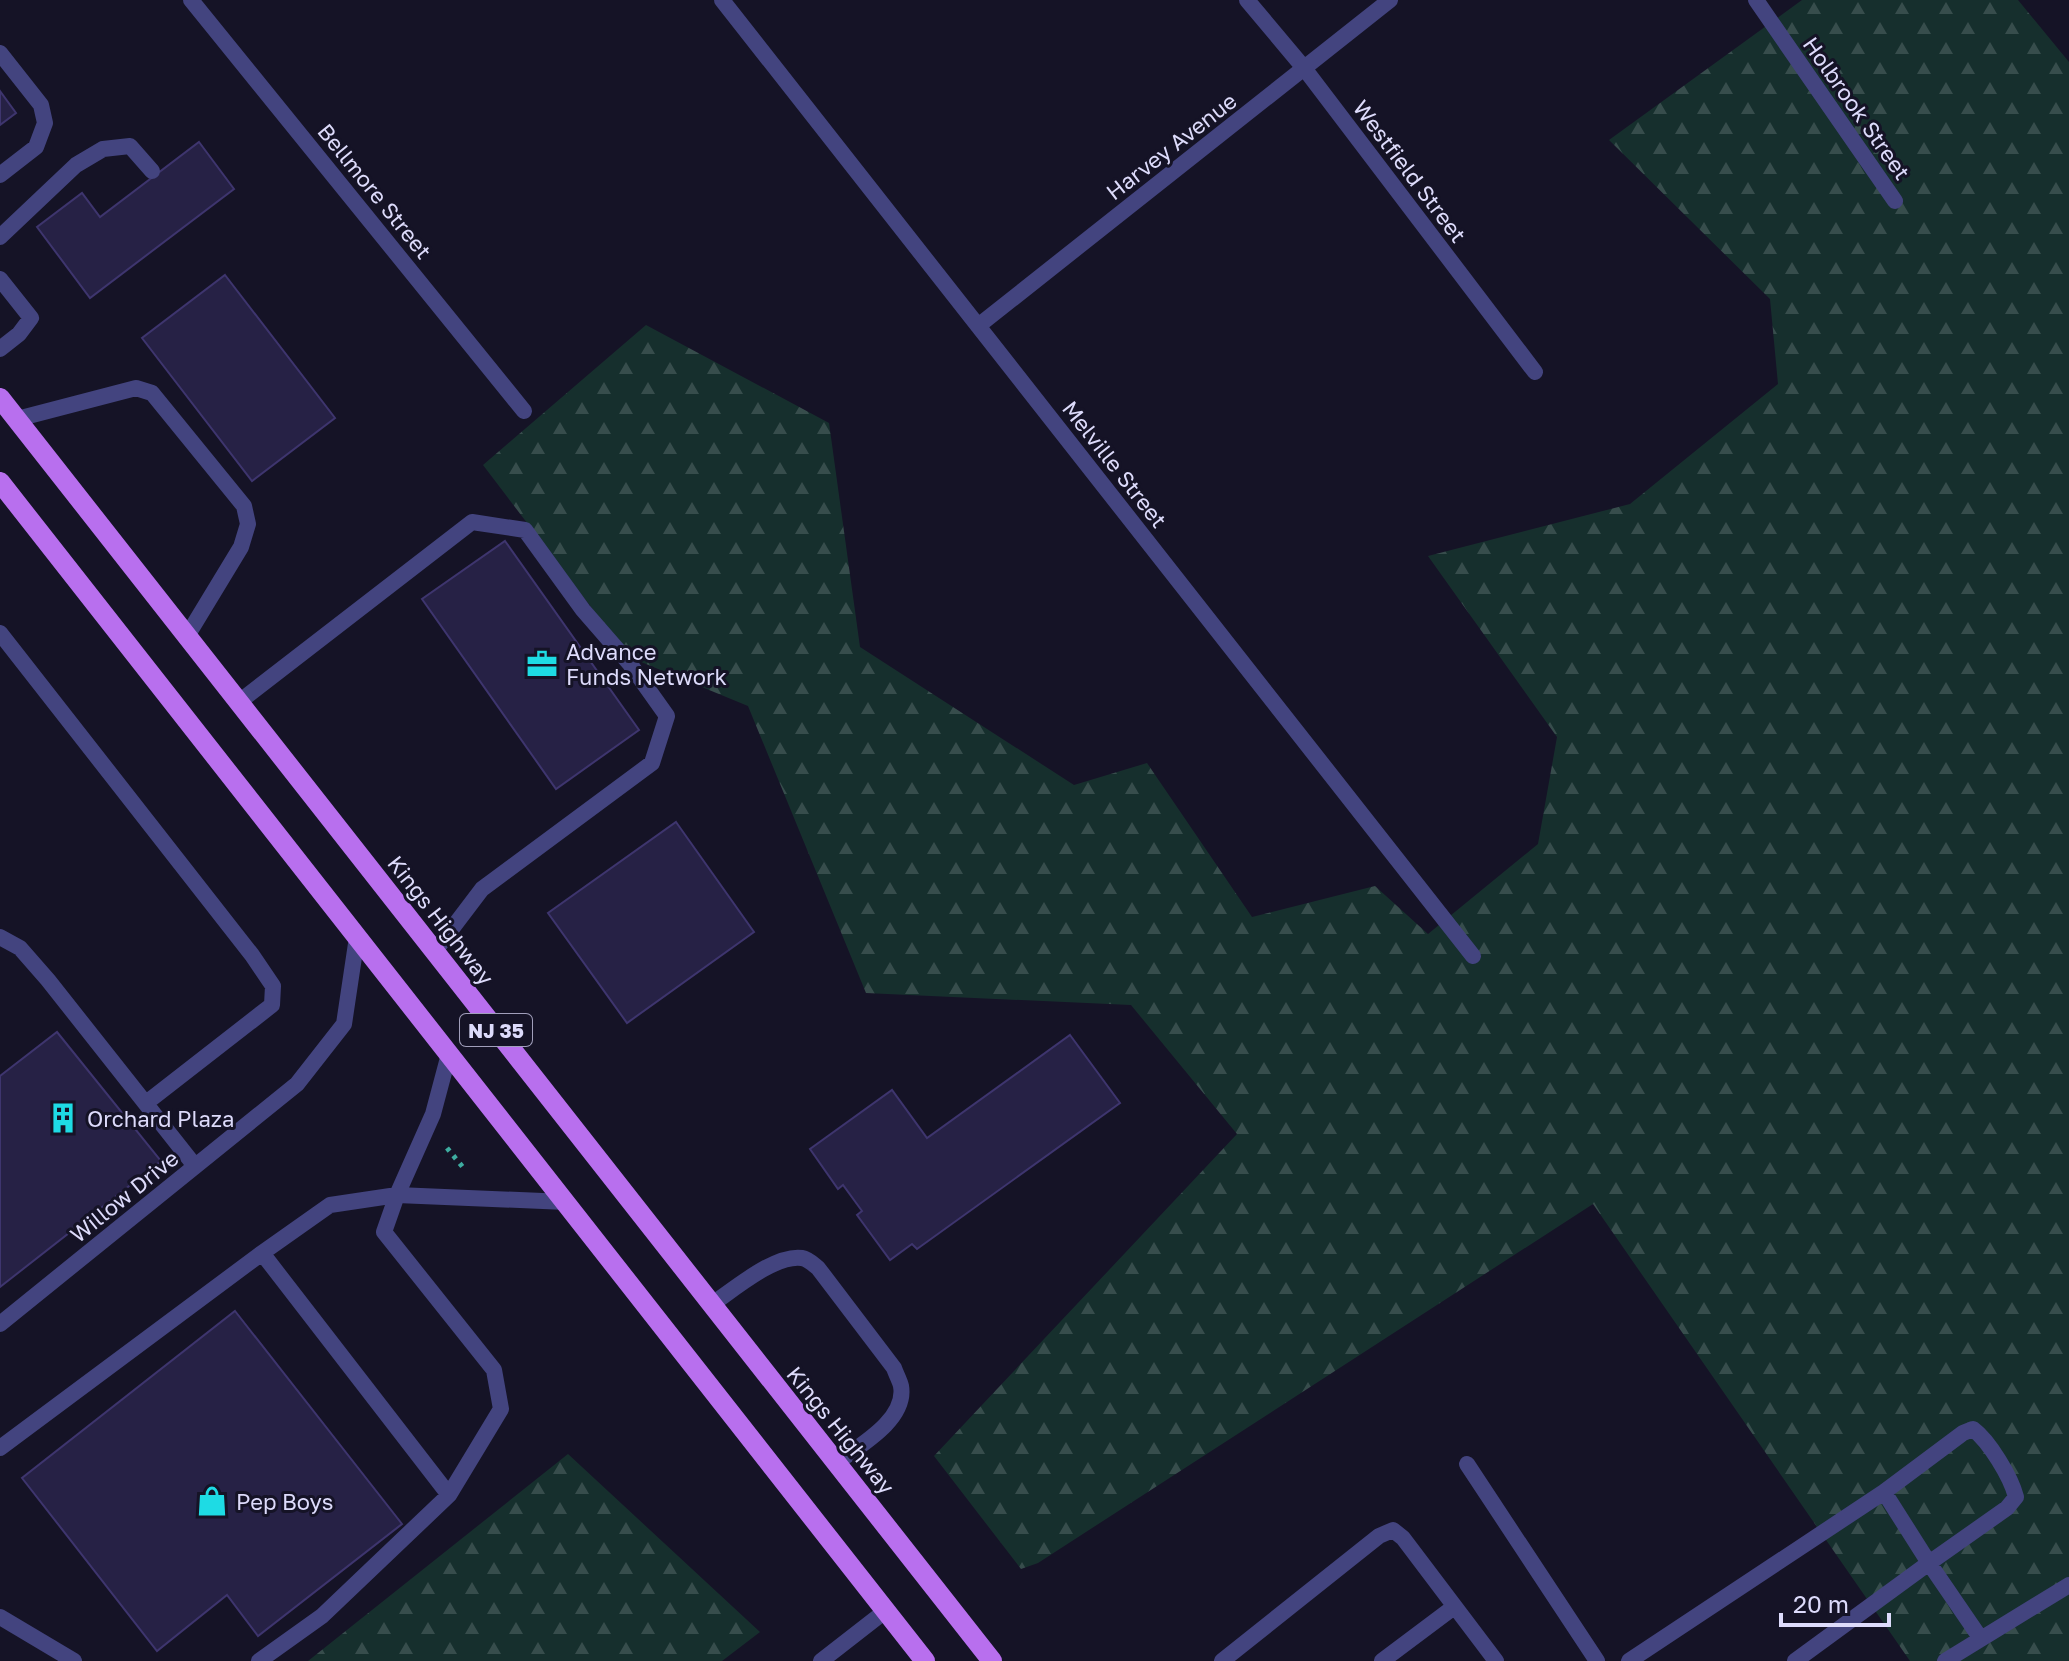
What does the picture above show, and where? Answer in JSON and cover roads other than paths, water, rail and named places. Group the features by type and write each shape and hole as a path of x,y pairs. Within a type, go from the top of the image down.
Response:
{"main road":[{"name":"Kings Highway","path":"0,398 992,1661"},
{"name":"NJ 35","path":"0,482 925,1661"}],"street":[{"name":"Bellmore Street","path":"191,0 524,411"},
{"name":"Melville Street","path":"722,0 1473,956"},
{"name":"Westfield Street","path":"1247,0 1304,68 1535,372"},
{"name":"Harvey Avenue","path":"978,326 1390,0"},
{"name":"Holbrook Street","path":"1756,0 1895,201"},
{"path":"0,53 41,105 45,123 36,147 0,175"},
{"path":"0,237 76,165 103,149 130,146 152,171"},
{"path":"0,279 31,318 19,334 0,349"},
{"path":"17,419 136,388 152,393 244,506 248,524 241,547 187,636"},
{"path":"239,702 472,522 525,530 583,610 630,664 667,716 652,763 482,889 435,951"},
{"path":"0,633 215,905 273,986 272,1005 146,1103"},
{"path":"0,937 20,948 48,980 195,1166"},
{"name":"Willow Drive","path":"0,1324 297,1084 344,1024 357,937"},
{"path":"259,1661 322,1616 449,1495 501,1409 494,1370 384,1232 433,1114 449,1054"},
{"path":"0,1448 330,1205 397,1195 566,1202"},
{"path":"262,1253 449,1495"},
{"path":"711,1305 771,1265 788,1258 805,1258 818,1268 894,1368 901,1387 900,1407 885,1426 836,1463"},
{"path":"1629,1661 1884,1492 1963,1433 1973,1429 1982,1435 2013,1485 2016,1497 2007,1508 1795,1661"},
{"path":"1467,1464 1597,1661"},
{"path":"1884,1492 1981,1639"},
{"path":"1222,1661 1379,1536 1393,1530 1403,1538 1496,1661"},
{"path":"1945,1661 2069,1585"},
{"path":"1382,1661 1454,1607"},
{"path":"821,1661 884,1612"},
{"path":"0,1617 74,1661"}],"place":[{"name":"Advance Funds Network","path":"542,664"},
{"name":"Orchard Plaza","path":"63,1118"},
{"name":"Pep Boys","path":"212,1501"}]}
